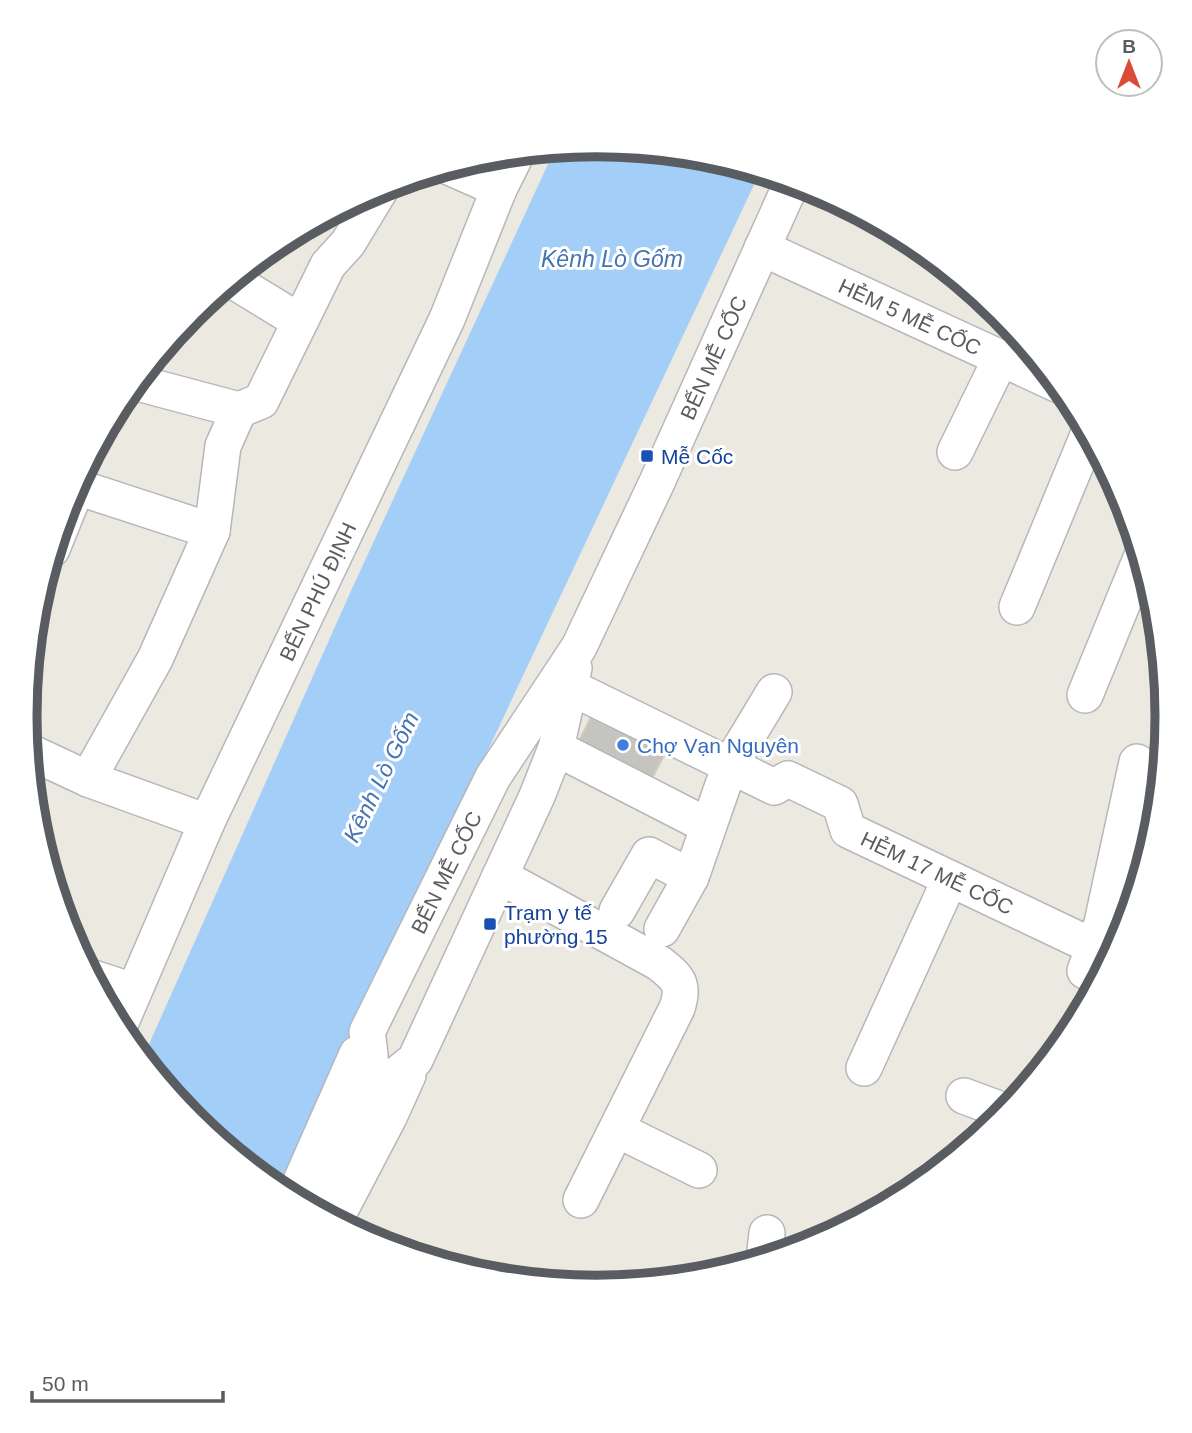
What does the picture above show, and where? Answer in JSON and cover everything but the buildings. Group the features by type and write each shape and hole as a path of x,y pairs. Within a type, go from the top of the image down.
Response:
{"street":[{"name":"BẾN PHÚ ĐỊNH","path":"124,1015 207,822 447,318 512,164"},
{"path":"463,173 499,189"},
{"name":"BẾN MỄ CỐC","path":"297,1189 367,1032 493,777 579,647 657,482 787,191"},
{"path":"146,385 239,410 261,401 328,265 348,243 371,205"},
{"name":"HẺM 5 MỄ CỐC","path":"762,248 1015,356 1033,368"},
{"path":"241,285 299,321"},
{"path":"955,452 1015,356"},
{"path":"88,779 155,659 212,531 223,446 239,410"},
{"path":"1017,607 1084,445"},
{"path":"85,490 212,531"},
{"path":"1084,695 1136,571"},
{"name":"BẾN MỄ CỐC","path":"339,1213 389,1117 537,796 556,748 579,647"},
{"name":"HẺM 17 MỄ CỐC","path":"570,687 774,787 788,779 840,804 848,830 950,879 1098,962"},
{"path":"662,929 691,877 730,765 774,692"},
{"path":"556,748 708,826"},
{"path":"38,756 88,779 207,822"},
{"path":"1098,962 1102,923 1137,762"},
{"path":"493,777 537,796"},
{"path":"617,911 649,855 691,877"},
{"path":"500,876 646,956 672,973 680,982 682,994 677,1008 582,1200"},
{"path":"864,1068 950,879"},
{"path":"104,982 133,991"},
{"path":"318,1202 357,1118 370,1075 367,1032"},
{"name":"BẾN MỄ CỐC","path":"357,1118 381,1087 415,1060"},
{"path":"964,1096 995,1108"},
{"path":"618,1130 699,1170"}],"water":[{"name":"Kênh Lò Gốm","path":"633,158 705,168 756,181 285,1181 227,1137 176,1085 147,1049 350,593 550,159"}],"place":[{"name":"Mễ Cốc","path":"647,456"},
{"name":"Chợ Vạn Nguyên","path":"623,745"},
{"name":"Trạm y tế phường 15","path":"490,924"}]}
